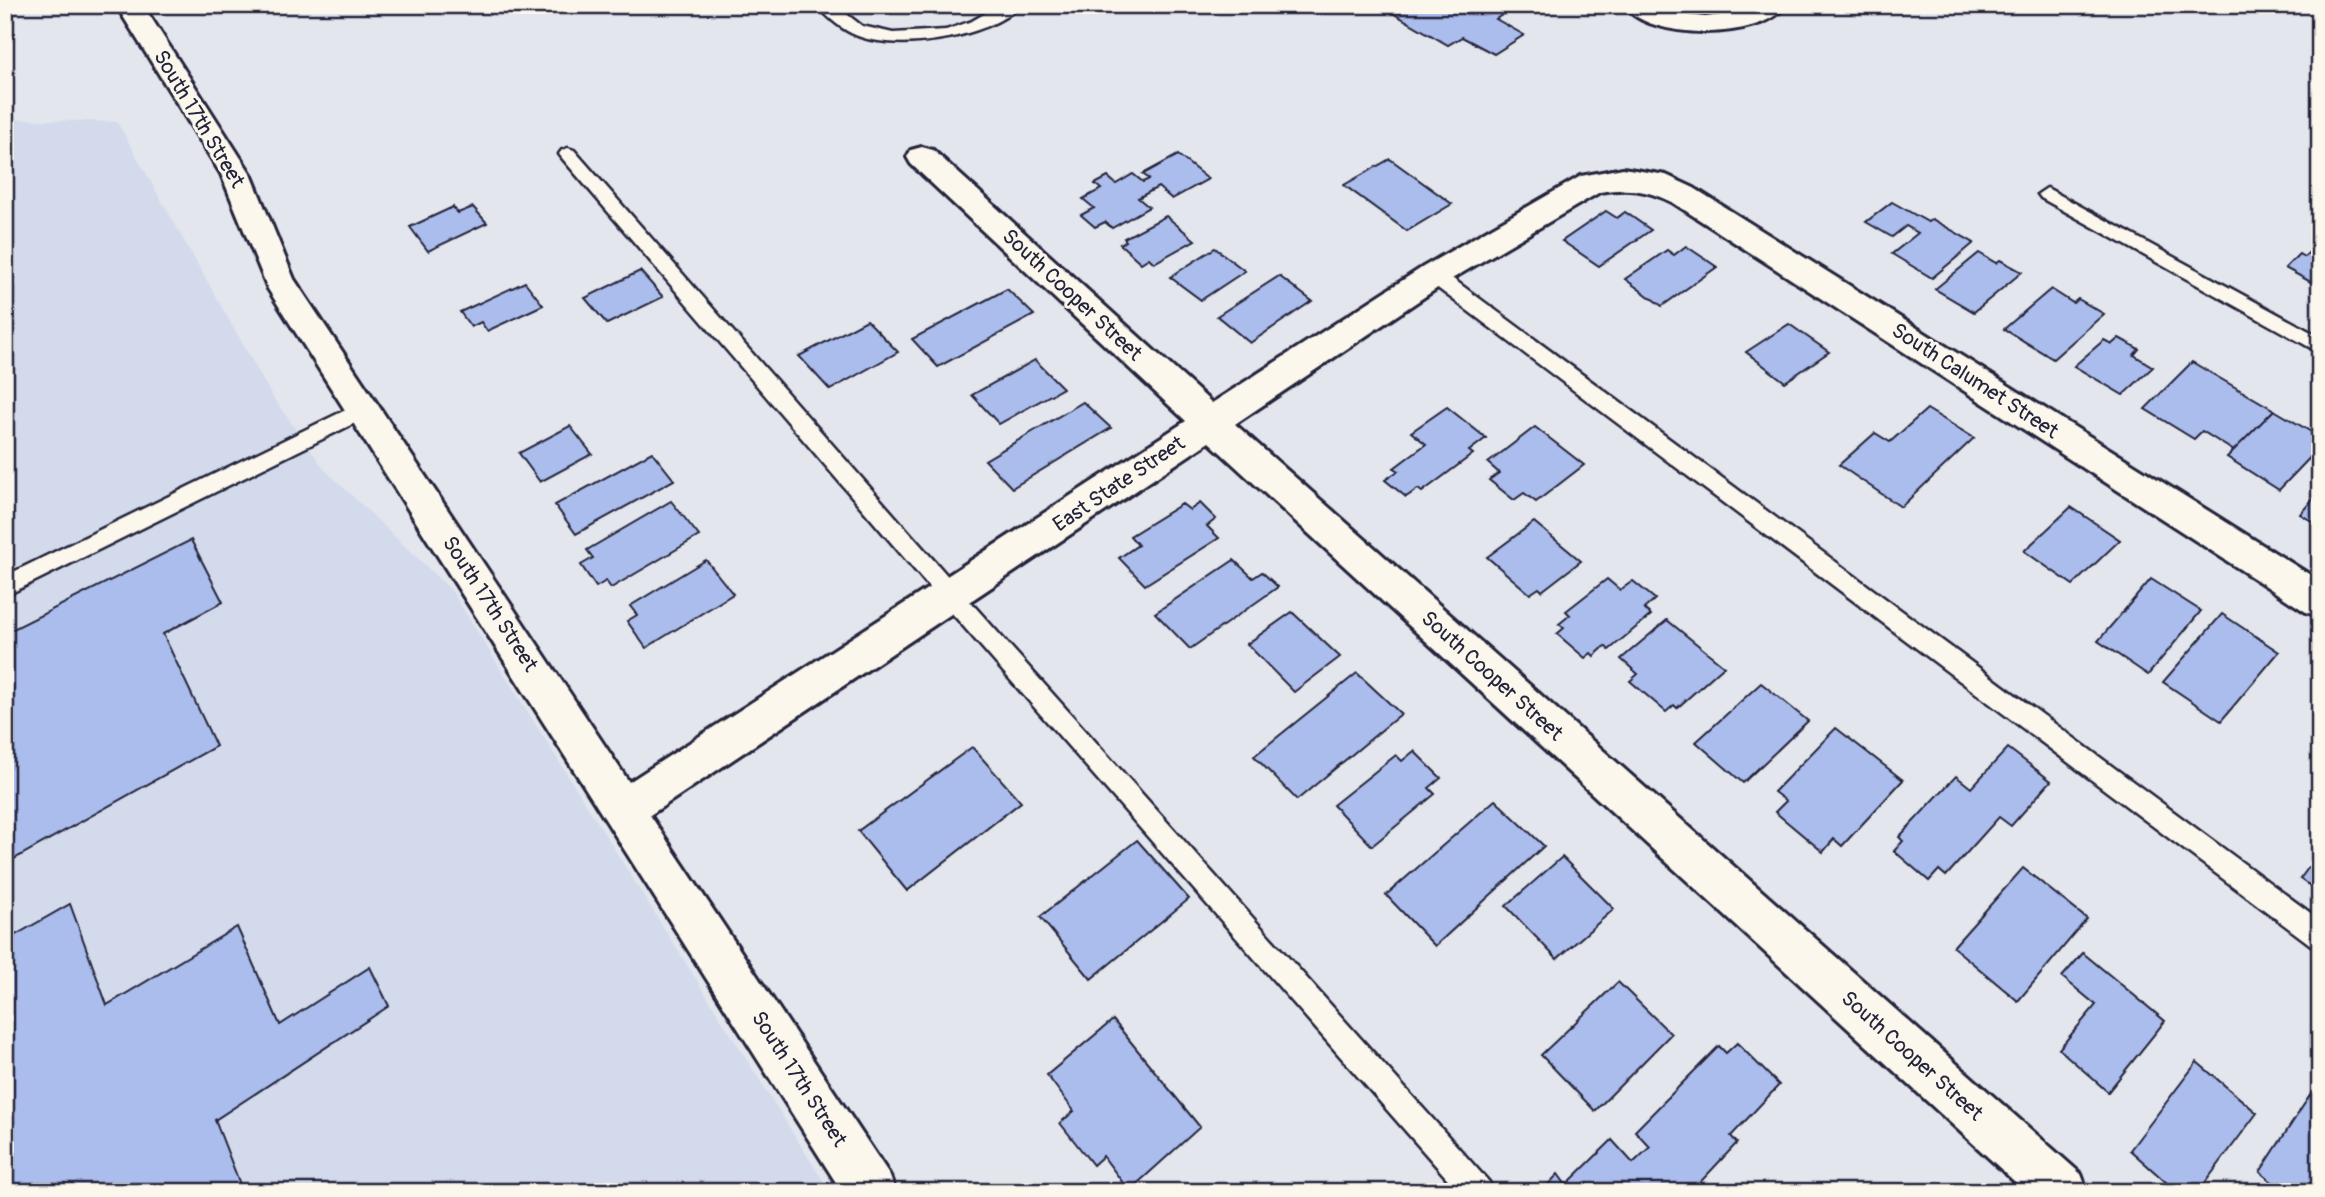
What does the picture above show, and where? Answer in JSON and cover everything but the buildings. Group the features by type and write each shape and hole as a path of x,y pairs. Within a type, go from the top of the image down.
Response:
{"street":[{"name":"South 17th Street","path":"129,5 236,174 279,281 872,1192"},
{"path":"1637,5 1667,20 1704,26 1724,26 1773,5"},
{"name":"South Cooper Street","path":"922,157 1211,422 2063,1192"},
{"name":"East State Street","path":"624,809 951,596 1434,275 1592,183 1623,178"},
{"name":"South Calumet Street","path":"1623,178 1654,183 1683,195 2320,601"}],"lane":[{"path":"825,5 857,30 893,38 948,35 978,24 1012,5"},
{"path":"568,154 951,596 1479,1192"},
{"path":"2047,194 2320,346"},
{"path":"1434,275 2320,936"},
{"path":"5,587 362,410"}],"shaded area":[{"path":"5,119 117,122 272,396 325,470 451,590 830,1192 5,1192"}]}
